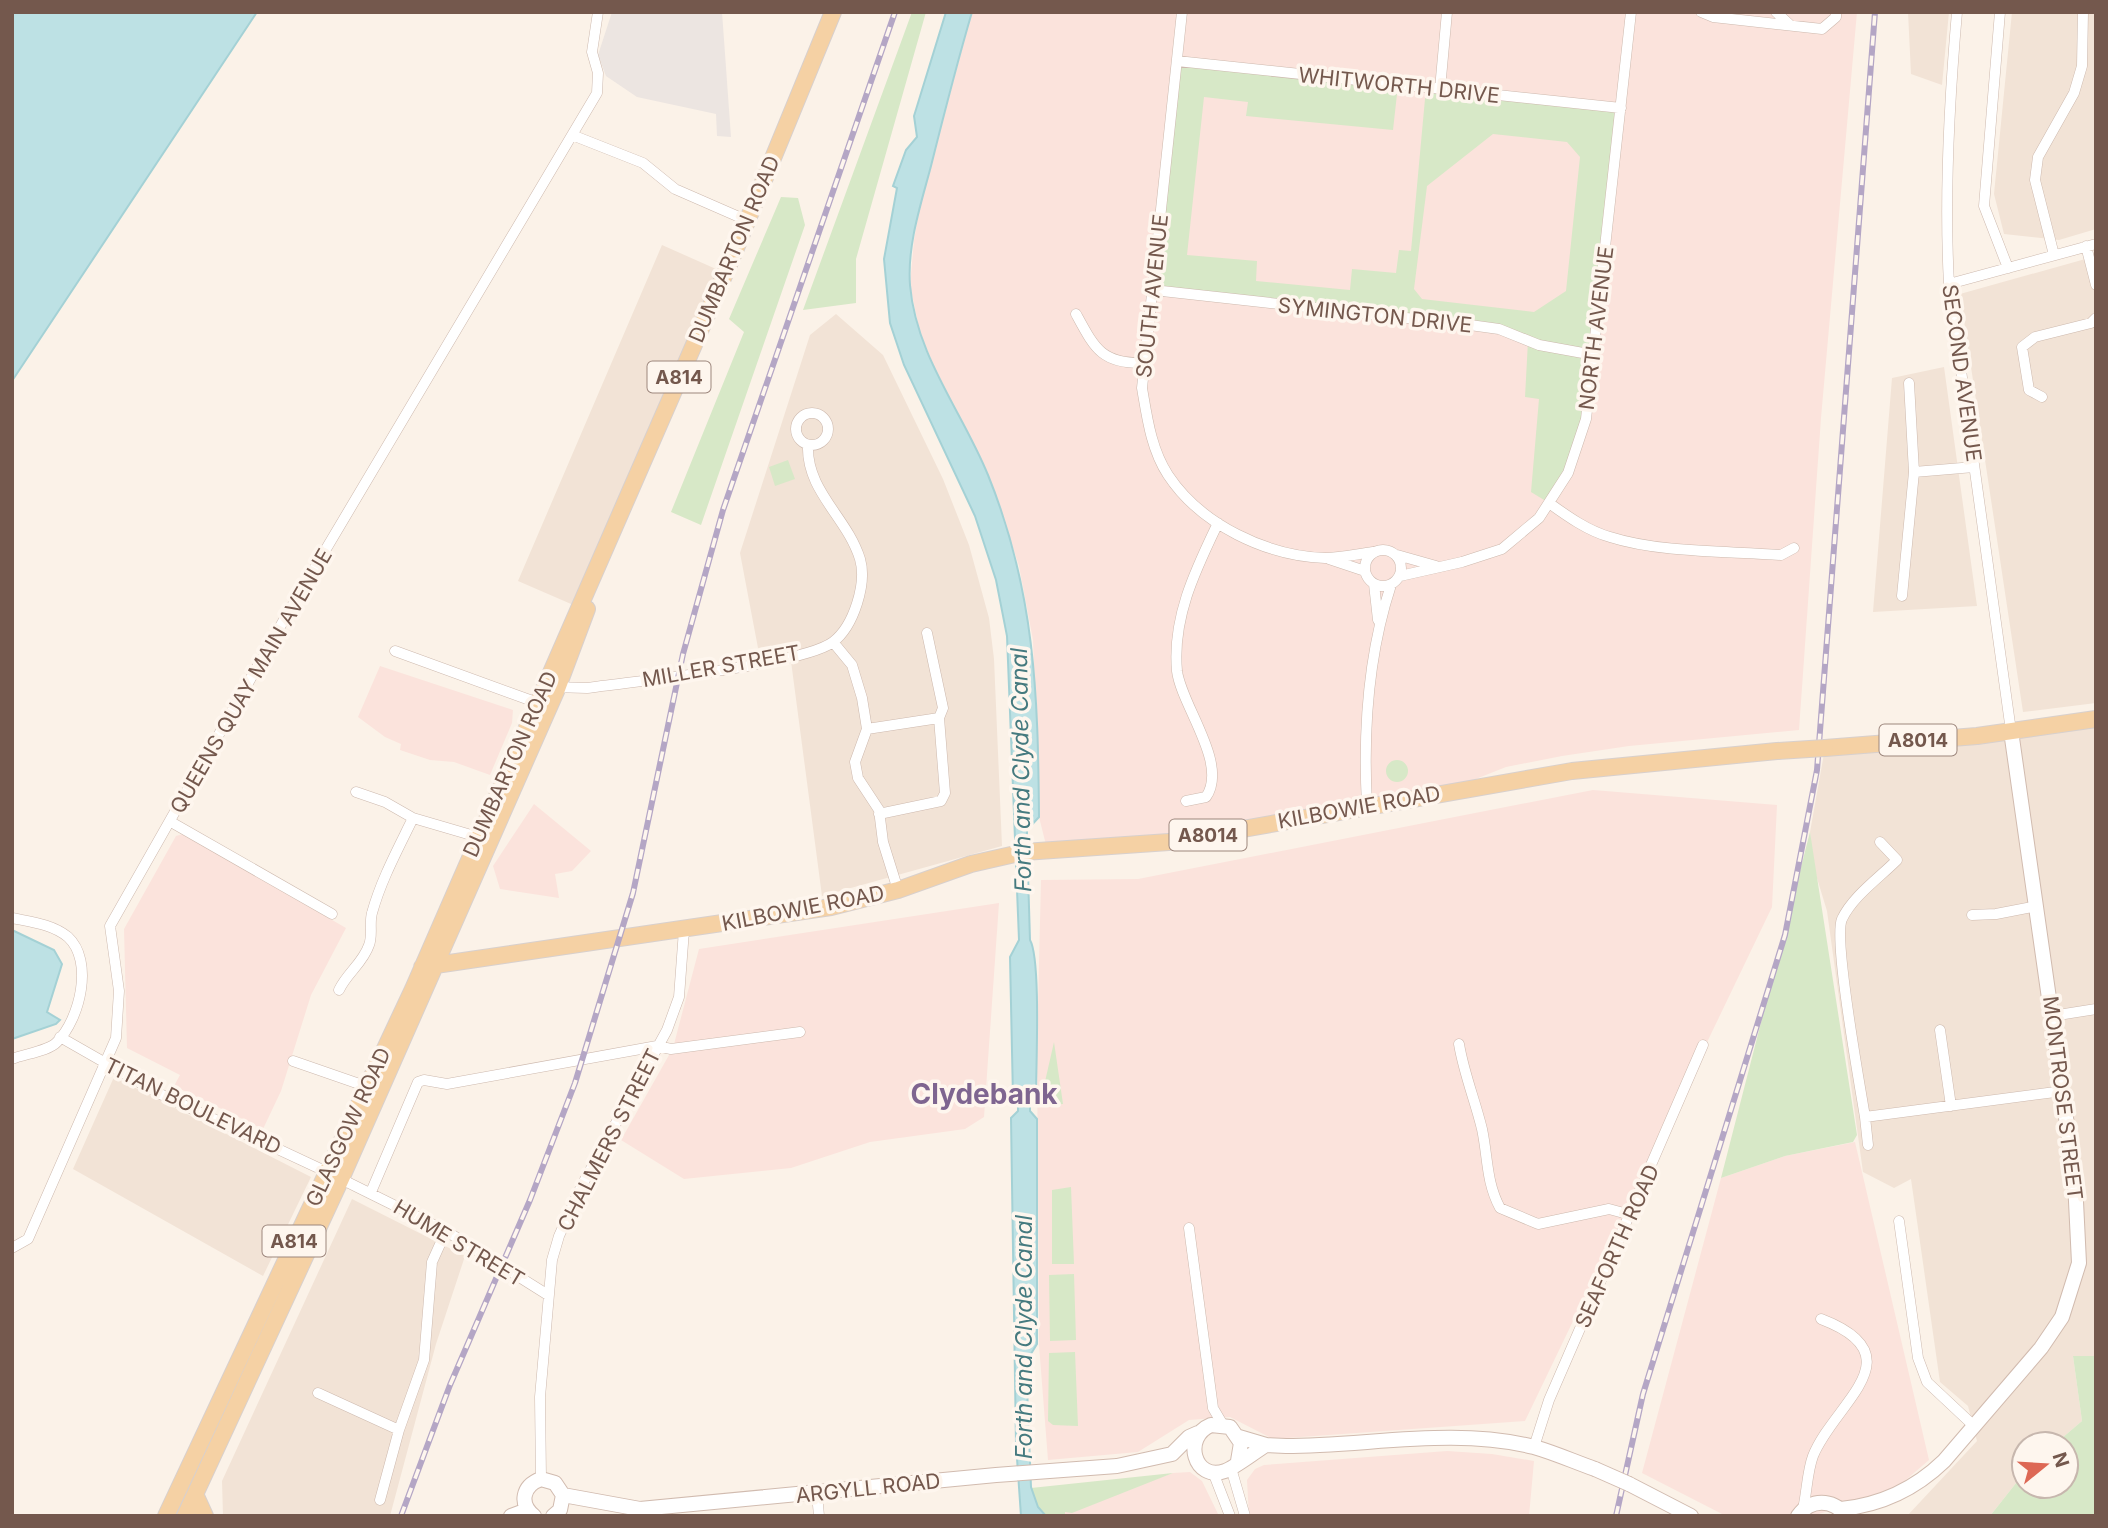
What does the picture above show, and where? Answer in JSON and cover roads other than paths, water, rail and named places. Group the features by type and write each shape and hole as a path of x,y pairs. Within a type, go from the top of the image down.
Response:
{"main road":[{"name":"DUMBARTON ROAD","path":"429,966 551,687 599,562 833,12"},
{"name":"DUMBARTON ROAD","path":"429,966 478,837 538,703 551,687"},
{"name":"KILBOWIE ROAD","path":"429,966 831,907 898,890 971,864 1047,849 1169,842 1367,805 1600,767 2011,731 2096,719"},
{"name":"GLASGOW ROAD","path":"166,1516 334,1175 368,1087 429,966"},
{"name":"GLASGOW ROAD","path":"185,1516 429,966"},
{"path":"195,1494 205,1516"}],"street":[{"name":"QUEENS QUAY MAIN AVENUE","path":"12,1248 28,1239 116,1038 119,991 110,926 292,606 597,93 598,73 592,52 598,12"},
{"name":"SOUTH AVENUE","path":"1182,12 1142,388 1149,431 1168,475 1218,523 1250,541 1295,555 1327,558 1373,552"},
{"path":"1440,89 1447,12"},
{"name":"NORTH AVENUE","path":"1400,576 1462,562 1502,549 1539,518 1567,473 1586,419 1631,12"},
{"path":"1702,12 1713,17 1822,29 1836,17 1836,12"},
{"path":"1776,12 1791,25"},
{"name":"SECOND AVENUE","path":"1957,12 1949,99 1946,226 1949,284 2011,731"},
{"path":"2000,12 1984,195 1987,216 2008,268"},
{"path":"2054,255 2035,180 2038,157 2074,93 2082,66 2083,12"},
{"name":"WHITWORTH DRIVE","path":"1177,61 1620,108"},
{"path":"572,135 643,163 675,189 746,219"},
{"path":"1949,284 2091,245 2096,285"},
{"name":"SYMINGTON DRIVE","path":"1153,290 1470,325 1500,330 1539,345 1594,355"},
{"path":"1076,314 1098,349 1109,357 1120,363 1144,363"},
{"path":"2042,397 2029,390 2022,347 2035,337 2091,323 2096,318"},
{"path":"1902,596 1914,472 1909,383"},
{"path":"808,445 807,459 815,483 847,528 860,561 862,585 847,622 833,642 852,665 862,698 867,729 855,762 858,778 880,814 883,842 898,890"},
{"path":"1914,472 1974,467"},
{"path":"1549,503 1572,519 1610,538 1659,546 1781,555 1794,548"},
{"path":"1186,801 1206,797 1211,776 1208,752 1177,671 1183,605 1187,589 1218,523"},
{"path":"1367,805 1364,747 1378,624 1391,584 1400,576 1401,565 1397,555 1385,549 1373,552 1366,561 1365,571 1374,584 1378,624"},
{"name":"NORTH AVENUE","path":"1397,555 1437,566"},
{"name":"SOUTH AVENUE","path":"1327,558 1365,571"},
{"path":"1374,584 1391,584"},
{"path":"880,814 941,801 945,793 939,745 942,725 939,718 943,708 927,632"},
{"name":"MILLER STREET","path":"551,687 587,688 797,656 833,642"},
{"path":"396,651 538,703"},
{"path":"867,729 939,718"},
{"name":"MONTROSE STREET","path":"1844,1512 1867,1511 1927,1477 2041,1348 2062,1317 2079,1264 2080,1232 2063,1091 2011,731"},
{"path":"356,792 385,802 413,818 478,837"},
{"path":"339,990 346,974 362,959 370,944 371,916 381,885 413,818"},
{"path":"171,822 332,914"},
{"path":"1868,1145 1843,968 1841,922 1853,903 1897,860 1880,842"},
{"path":"1972,915 2037,906"},
{"path":"12,918 49,926 69,938 78,956 83,978 73,1016 57,1043 12,1059"},
{"name":"CHALMERS STREET","path":"541,1479 540,1397 548,1295 559,1236 605,1141 657,1046 679,997 684,930"},
{"path":"2052,1016 2096,1009"},
{"path":"1940,1030 1951,1106"},
{"path":"371,1192 418,1082 424,1080 447,1084 657,1046 671,1049 800,1032"},
{"name":"TITAN BOULEVARD","path":"60,1037 158,1093 371,1192"},
{"path":"1459,1044 1482,1132 1490,1189 1500,1208 1538,1224 1609,1209 1631,1215"},
{"name":"SEAFORTH ROAD","path":"1534,1447 1549,1400 1703,1045"},
{"path":"293,1061 368,1087"},
{"path":"1865,1117 2063,1091"},
{"name":"HUME STREET","path":"371,1192 446,1231 548,1295"},
{"path":"1899,1221 1918,1358 1927,1382 1974,1426"},
{"path":"1189,1228 1213,1408 1223,1425 1239,1437 1266,1445 1326,1446 1446,1438 1534,1447 1595,1469 1691,1516"},
{"path":"380,1500 399,1430 424,1360 432,1262 446,1231"},
{"path":"1800,1512 1813,1455 1854,1399 1864,1377 1866,1364 1865,1349 1859,1339 1843,1327 1821,1319"},
{"path":"318,1393 399,1430"},
{"path":"1213,1408 1193,1450 1200,1465 1213,1472 1230,1516"},
{"path":"1202,1430 1223,1425"},
{"name":"ARGYLL ROAD","path":"1172,1454 1189,1437 1202,1430"},
{"path":"1239,1437 1241,1449 1235,1465 1245,1516"},
{"path":"1213,1472 1235,1465 1266,1445"},
{"name":"ARGYLL ROAD","path":"563,1495 640,1509 1117,1466 1172,1454 1195,1459"},
{"path":"511,1516 530,1513 524,1494 527,1487 541,1479 555,1483 563,1495 560,1510 553,1516"},
{"path":"1808,1485 1823,1502 1844,1512"},
{"path":"817,1494 818,1516"},
{"path":"1800,1512 1823,1502"}],"water":[{"path":"12,12 257,12 12,381"},
{"name":"Forth and Clyde Canal","path":"946,12 972,12 916,225 910,285 914,311 930,359 977,451 1004,518 1016,560 1031,643 1039,817 1027,830 1030,940 1037,990 1036,1096 1030,1103 1030,1111 1037,1119 1037,1344 1026,1362 1031,1487 1038,1507 1046,1516 1021,1516 1016,1444 1011,1118 1018,1111 1018,1103 1013,1098 1010,957 1019,940 1007,636 996,580 975,516 904,365 890,323 884,259 897,188 893,186 906,150 917,137 914,116"},
{"path":"12,930 54,950 62,964 47,1012 60,1020 56,1024 12,1039"}],"railway":[{"path":"401,1516 450,1385 530,1200 575,1083 633,893 683,654 723,510 895,12"},
{"path":"1616,1516 1643,1394 1785,935 1817,770 1875,12"}],"district":[{"name":"Clydebank","path":"984,1094"}]}
